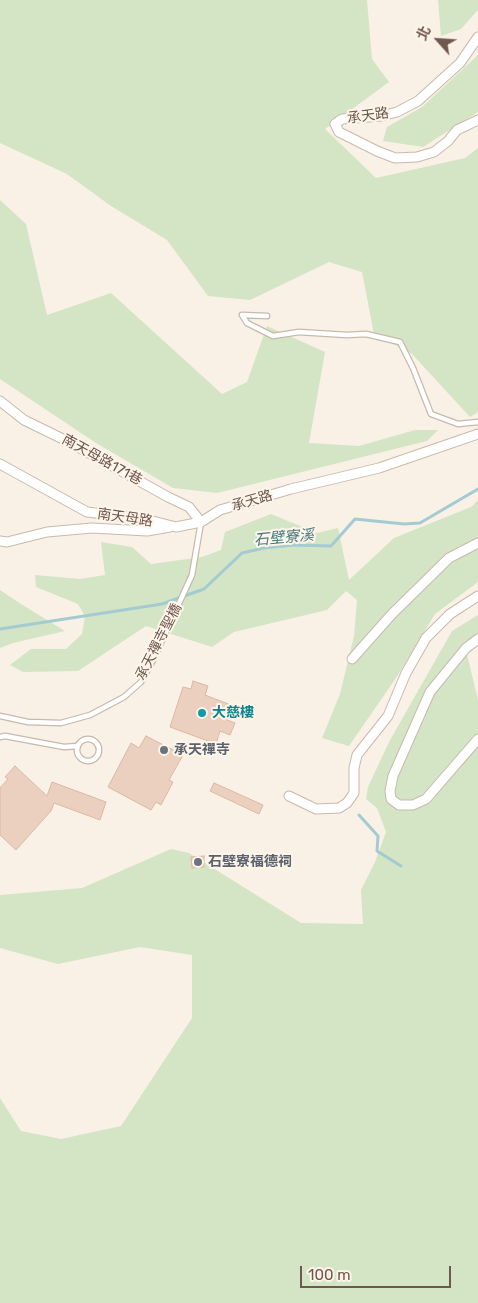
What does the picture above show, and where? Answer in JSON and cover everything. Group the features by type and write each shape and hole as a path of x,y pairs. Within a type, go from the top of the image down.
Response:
{"street":[{"name":"承天路","path":"478,37 460,63 418,101 397,112 381,116 342,119 335,124 339,132 395,158 417,157 434,152 448,141 457,130 478,120"},
{"name":"南天母路171巷","path":"0,401 24,420 69,442 189,507 201,522"},
{"name":"承天路","path":"201,522 220,510 291,489 379,468 478,434"},
{"name":"南天母路","path":"0,464 87,512 145,518 176,527 201,522"},
{"path":"0,541 7,542 46,532 92,528 147,530 176,527"},
{"path":"352,659 392,614 449,558 478,543"},
{"path":"289,796 316,809 339,808 347,804 354,793 354,768 357,755 388,716 406,673 426,638 450,614 478,596"},
{"path":"478,639 466,648 430,692 393,776 390,791 391,799 399,805 413,805 426,800 478,739"}],"lane":[{"path":"267,316 242,315 248,324 273,336 299,332 347,335 366,334 400,342 413,368 431,414 458,424 478,422"},
{"name":"承天禪寺聖橋","path":"0,716 28,722 61,723 90,715 124,697 141,682 192,575 201,522"},
{"path":"0,737 5,736 64,747 78,746 86,739 94,740 99,746 99,753 95,760 84,761 77,753 78,746"}],"green space":[{"path":"0,0 367,0 372,59 389,82 325,129 376,178 465,158 478,148 478,412 470,417 412,354 374,334 362,272 329,262 250,300 208,296 167,240 111,206 67,174 0,143"},
{"path":"438,0 478,0 478,10 461,29 441,36"},
{"path":"478,55 478,112 423,147 383,141 387,127 422,107"},
{"path":"0,200 26,224 47,315 111,293 222,394 247,382 267,326 325,352 309,443 359,446 415,430 438,430 427,441 217,493 173,488 96,443 0,379"},
{"path":"478,500 478,582 435,614 398,675 349,746 322,738 340,694 354,636 357,600 346,591 327,610 234,632 212,647 146,626 78,671 23,672 10,665 31,649 66,649 82,634 85,616 78,604 36,587 35,575 80,579 105,575 101,542 132,547 151,564 202,557 221,550 225,532 271,514 317,533 338,528 349,580 394,538 471,507"},
{"path":"0,590 65,631 13,643 0,648"},
{"path":"478,615 478,636 464,642 478,700 478,1303 0,1303 0,1098 21,1131 61,1139 121,1126 192,1018 192,955 140,947 58,964 0,948 0,895 82,888 171,849 189,853 301,923 363,924 361,890 375,862 386,832 377,808 366,799 368,787 389,742 452,631"}],"building":[{"name":"大慈樓","path":"193,681 208,686 205,695 231,705 227,720 235,723 230,735 220,731 216,744 170,727 183,687 191,689"},
{"path":"146,736 183,755 169,780 173,782 161,805 156,802 151,810 108,787 131,743 139,748"},
{"path":"15,766 47,796 52,782 106,802 100,820 54,803 51,811 16,850 0,835 0,788 8,779 5,777"},
{"path":"214,783 263,805 259,814 210,791"},
{"name":"石壁寮福德祠","path":"204,856 204,867 192,868 191,857"}],"waterway":[{"name":"石壁寮溪","path":"0,629 162,604 204,589 242,553 264,548 293,545 331,546 355,519 404,524 420,523 478,489"},
{"path":"359,815 378,836 377,851 401,866"}],"place":[{"name":"大慈樓","path":"202,713"},
{"name":"承天禪寺","path":"164,750"},
{"name":"石壁寮福德祠","path":"198,862"}]}
